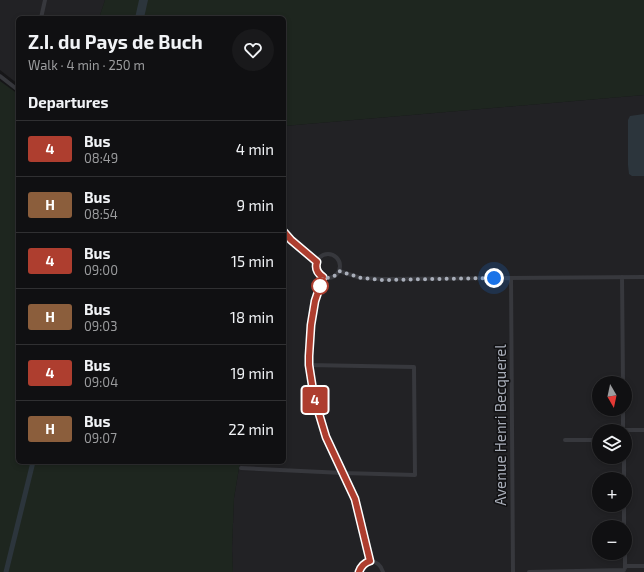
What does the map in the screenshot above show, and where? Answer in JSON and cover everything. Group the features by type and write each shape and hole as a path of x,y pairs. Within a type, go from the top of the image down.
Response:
{"street":[{"path":"41,16 45,0"},
{"path":"0,76 16,88"},
{"path":"286,234 317,262"},
{"path":"325,255 332,255 340,263 339,271 330,278 323,277 316,269 319,258 325,255"},
{"path":"339,271 361,278 383,280 644,277"},
{"path":"323,277 315,301 311,325 309,365 314,397 326,437 355,499 370,561"},
{"path":"622,277 623,376"},
{"name":"Avenue Henri Becquerel","path":"511,278 513,572"},
{"path":"241,468 415,475 414,367 309,365"},
{"path":"632,430 644,430"},
{"path":"565,440 592,440"},
{"path":"359,572 362,566 370,561 378,563 383,572"},
{"path":"529,572 624,570 644,566"}],"shaded area":[{"path":"0,0 105,0 100,16 16,16 16,82 0,70"},
{"path":"105,0 644,0 644,95 286,126 286,16 100,16"},
{"path":"139,0 148,0 144,16 135,16"},
{"path":"0,81 16,93 16,464 240,464 234,498 232,549 233,572 0,572"},
{"path":"644,95 644,572 233,572 232,549 234,498 240,464 286,464 286,126"},
{"path":"644,114 644,176 632,176 629,174 628,165 628,120 630,116"}],"waterway":[{"path":"6,572 33,464"}],"bus line":[{"name":"4","path":"286,234 317,262 316,269 323,277 315,301 311,325 309,365 314,397 322,427 355,499 370,561 360,568 359,572"}],"route":[{"path":"320,286 323,277 334,277 339,271 361,278 383,280 494,278"}]}
